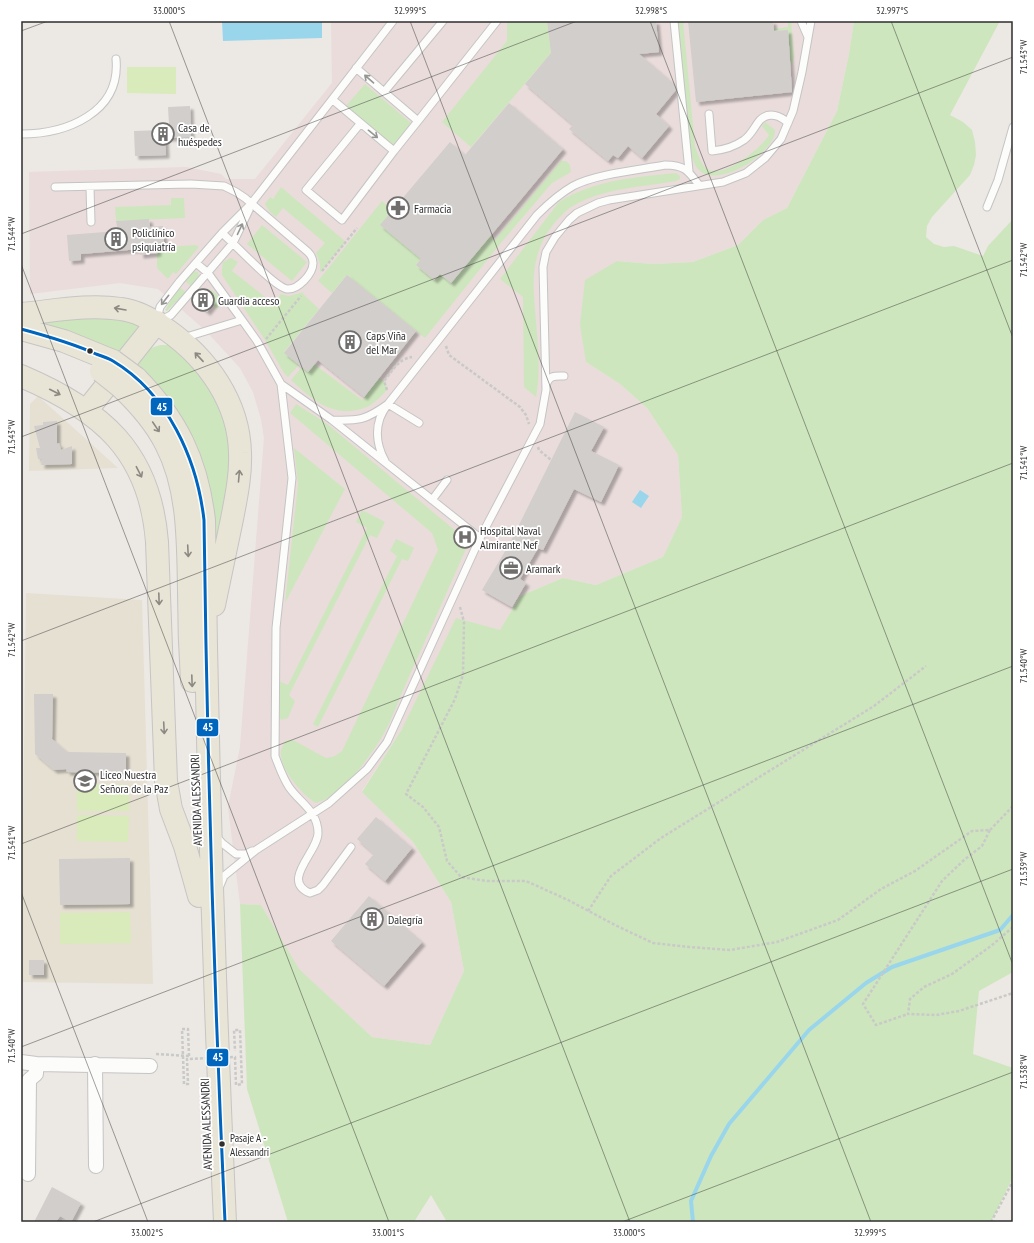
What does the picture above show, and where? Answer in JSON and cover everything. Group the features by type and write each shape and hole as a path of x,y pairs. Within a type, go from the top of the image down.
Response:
{"main road":[{"path":"21,314 103,307 122,309 144,316 157,322 180,339 206,365 225,396 236,424 240,453 237,491 206,642"},
{"path":"87,410 157,322"},
{"name":"AVENIDA ALESSANDRI","path":"21,329 64,341 107,366 162,407 173,424 191,460 197,479 204,520 211,831 206,898 210,1222"},
{"name":"AVENIDA ALESSANDRI","path":"21,344 107,366"},
{"path":"21,376 61,395 87,410 112,432 132,458 147,489 156,524 166,781 171,809 206,898"},
{"name":"AVENIDA ALESSANDRI","path":"128,383 135,400 147,414 166,444 178,475 184,501 206,898 218,1053 225,1222"}],"street":[{"path":"21,1062 36,1064 150,1066"},
{"path":"28,1174 29,1080 36,1074 36,1064"},
{"path":"95,1064 96,1166"}],"lane":[{"path":"157,322 160,307 222,233 251,204 393,21"},
{"path":"384,92 443,21"},
{"path":"360,124 306,190 342,220 497,21"},
{"path":"674,21 689,171"},
{"path":"801,21 808,37"},
{"path":"546,386 543,267 546,252 556,237 569,220 577,213 598,203 717,183 734,178 756,166 774,149 788,123 798,89 811,21"},
{"path":"21,134 48,132 64,128 78,122 99,108 105,102 114,85 117,72 116,59"},
{"path":"356,68 418,121"},
{"path":"333,100 394,152"},
{"path":"709,114 712,151 728,149 737,145 752,133 760,120 769,116 779,116 788,123"},
{"path":"987,207 998,180 1013,127"},
{"path":"387,465 379,447 378,426 380,417 388,404 537,215 551,200 573,186 588,180 665,165 677,165 689,171 699,185"},
{"path":"55,187 191,184 224,186 236,192 308,252 312,258 312,268 300,285 295,288 288,289 282,287 272,280 222,233"},
{"path":"90,187 91,222"},
{"path":"157,322 171,315 233,243 251,204"},
{"path":"196,263 208,273 257,341 281,384 292,478 276,628 275,756 282,775 289,787 314,813 318,832 310,854 300,869 298,876 300,887 304,891 310,893 318,890 351,847"},
{"path":"180,339 242,320"},
{"path":"206,898 224,876 256,850 329,803 367,770 387,742 480,538 540,424 548,379 554,376 564,376"},
{"path":"281,384 332,420 480,538"},
{"path":"332,420 351,421 360,419 370,416 388,404"},
{"path":"388,404 419,423"},
{"path":"432,500 447,480"},
{"path":"211,831 222,843 236,854 246,854 256,850"}],"path":[{"path":"320,274 357,228"},
{"path":"268,345 265,340 304,292"},
{"path":"445,343 449,355 520,407 526,415 539,450 551,460"},
{"path":"384,393 388,389 384,381 391,371 399,363 406,358 412,357 417,352"},
{"path":"456,590 464,622 463,675 455,699 406,794 423,808 439,826 447,861 461,878 487,882 526,881 568,900 653,943 730,950 777,942 838,920 881,889 915,872 972,831 990,830"},
{"path":"588,911 611,876 661,838 874,706 926,666"},
{"path":"1013,806 990,830 982,846 964,860 942,881 863,1004 876,1025 908,1014 936,1015 959,1011 1013,993"},
{"path":"908,1014 910,999 924,987 952,974 991,946 1013,927"},
{"path":"189,1056 188,1029 182,1029 184,1084 188,1084 187,1059 235,1058 236,1085 242,1084 240,1030 234,1030 235,1052"},
{"path":"991,1222 1013,1181"}],"shaded area":[{"name":"Hospital Naval Almirante Nef","path":"331,21 854,21 849,54 837,111 787,208 763,220 738,245 693,262 653,264 617,261 586,362 620,384 647,408 678,455 682,517 663,557 596,585 563,578 520,596 500,630 402,729 362,791 413,842 451,902 464,971 430,1045 372,1037 298,969 261,905 240,904 228,807 240,747 264,438 261,419 253,392 240,368 206,331 158,289 120,283 30,294 29,172 186,167 221,174 226,179 255,179 332,83"},
{"path":"38,396 118,468 29,471 30,404"},
{"name":"Liceo Nuestra Señora de la Paz","path":"26,593 142,600 153,984 21,982"}],"green space":[{"path":"507,21 547,21 551,53 471,147 442,122 507,41"},
{"path":"678,21 683,21 695,146 704,166 709,170 716,171 733,165 751,154 765,141 769,135 762,126 765,122 775,130 773,139 766,149 744,166 730,172 717,175 706,174 697,168 693,161 690,147"},
{"path":"788,21 791,21 794,57 791,67 788,30 774,31 774,29 788,27"},
{"path":"854,21 1000,21 950,115 963,122 972,130 976,155 974,165 970,175 932,217 927,226 926,237 934,244 944,247 954,246 983,256 988,246 1013,219 1013,972 979,991 973,1054 1013,1068 1013,1177 991,1222 447,1222 431,1195 414,1222 288,1222 247,1089 240,904 261,905 299,969 372,1037 430,1045 464,971 451,902 413,842 362,792 402,729 456,618 500,630 520,596 563,578 596,585 663,557 682,517 678,455 647,408 620,384 586,362 580,325 585,280 617,261 653,264 693,262 738,245 763,220 787,208 837,111 849,54"},
{"path":"127,67 176,67 176,94 127,93"},
{"path":"365,84 411,123 392,147 345,107"},
{"path":"561,161 566,161 570,165 571,172 552,183 500,244 425,338 347,275 332,293 318,281 382,201 392,210 381,225 421,259 416,265 434,280 440,274 451,283 490,236 495,240"},
{"path":"676,173 680,176 680,179 676,181 610,192 585,200 571,207 550,228 540,246 534,275 534,296 539,360 536,397 524,387 523,297 500,279 559,202 586,189 601,184 631,178"},
{"path":"281,187 346,242 320,273 320,264 316,253 325,243 283,208 276,217 269,211 265,204 270,197 273,199"},
{"path":"171,198 184,198 185,218 116,221 115,207 171,205"},
{"path":"262,225 307,262 292,281 247,244"},
{"path":"166,242 167,247 196,245 199,247 176,274 173,272 168,279 157,268 157,243"},
{"path":"231,258 238,262 232,271 274,304 281,294 289,296 304,292 303,294 319,309 284,352 299,365 288,377 222,275 223,262"},
{"path":"193,271 198,272 199,277 191,286 185,281"},
{"path":"179,287 186,292 167,311 165,310"},
{"path":"209,289 218,296 221,303 217,309 213,304 215,302 202,291"},
{"path":"101,312 139,325 118,354 62,329 47,324 21,319"},
{"path":"161,345 169,345 182,354 220,400 233,455 221,549 214,548 136,366 140,358 146,352"},
{"path":"314,364 362,400 379,378 385,382 388,389 369,406 357,410 347,411 329,408 313,399 291,380 302,367 308,372"},
{"path":"296,404 326,423 469,542 383,735 363,765 345,785 326,799 316,803 304,794 292,780 283,764 281,750 285,741 293,740 326,758 335,756 342,751 438,550 432,533 290,413"},
{"path":"294,448 345,489 285,603 298,484"},
{"path":"362,510 385,522 377,538 370,535 289,695 295,701 288,718 281,720 279,716 279,681 288,685 367,528 356,522"},
{"path":"396,539 414,548 408,561 402,559 318,727 313,724 397,556 390,551"},
{"path":"77,784 129,785 129,811 77,811"},
{"path":"77,815 129,816 128,842 77,841"},
{"path":"130,912 131,943 60,944 60,913"}],"water":[{"path":"222,21 322,21 322,38 223,41"},
{"path":"640,490 649,496 641,508 632,502"}],"building":[{"path":"547,21 656,21 659,52 639,54 675,85 676,90 656,114 669,126 642,158 628,146 618,158 613,155 608,161 569,129 573,125 525,84 551,53"},
{"path":"688,21 773,21 774,31 788,30 792,92 696,102"},
{"path":"509,103 563,149 451,283 440,274 434,280 416,265 421,259 380,225 450,142 465,155"},
{"name":"Casa de huéspedes","path":"190,106 191,137 165,138 166,155 135,156 134,131 163,130 169,124 168,107"},
{"name":"Policlínico psiquiatría","path":"149,219 150,227 163,226 164,242 157,243 158,253 140,255 140,249 81,254 81,260 69,261 67,235 118,231 116,221"},
{"name":"Caps Viña del Mar","path":"347,275 416,331 364,397 318,360 308,372 284,353"},
{"name":"Guardia acceso","path":"200,289 215,302 207,312 191,299"},
{"path":"575,412 604,427 591,451 619,465 601,502 574,489 543,550 538,548 520,579 526,583 512,607 482,590 510,543"},
{"path":"57,421 57,444 59,443 61,450 72,446 72,464 41,465 42,459 38,459 36,448 40,448 34,426 43,425 43,422"},
{"path":"34,694 53,694 52,739 67,752 126,753 126,773 67,772 66,769 54,770 35,754"},
{"path":"376,817 412,848 385,881 365,864 374,854 357,839"},
{"path":"130,858 130,904 60,905 59,859"},
{"name":"Dalegría","path":"369,896 422,942 384,986 331,941"},
{"path":"29,960 44,960 44,975 29,975"},
{"path":"52,1187 81,1203 71,1222 60,1216 56,1222 34,1222"}],"waterway":[{"path":"693,1222 691,1201 711,1156 729,1124 809,1030 866,983 892,967 1000,930 1013,915"}],"transit line":[{"name":"45","path":"21,329 69,343 107,358 132,375 149,391 164,410 187,452 195,474 204,520 212,871 225,1222"}],"place":[{"name":"Casa de huéspedes","path":"163,134"},
{"name":"Farmacia","path":"398,208"},
{"name":"Policlínico psiquiatría","path":"116,239"},
{"name":"Guardia acceso","path":"203,300"},
{"name":"Caps Viña del Mar","path":"350,342"},
{"name":"Hospital Naval Almirante Nef","path":"465,537"},
{"name":"Aramark","path":"511,568"},
{"name":"Liceo Nuestra Señora de la Paz","path":"85,781"},
{"name":"Dalegría","path":"372,919"},
{"name":"Pasaje A - Alessandri","path":"222,1144"}]}
